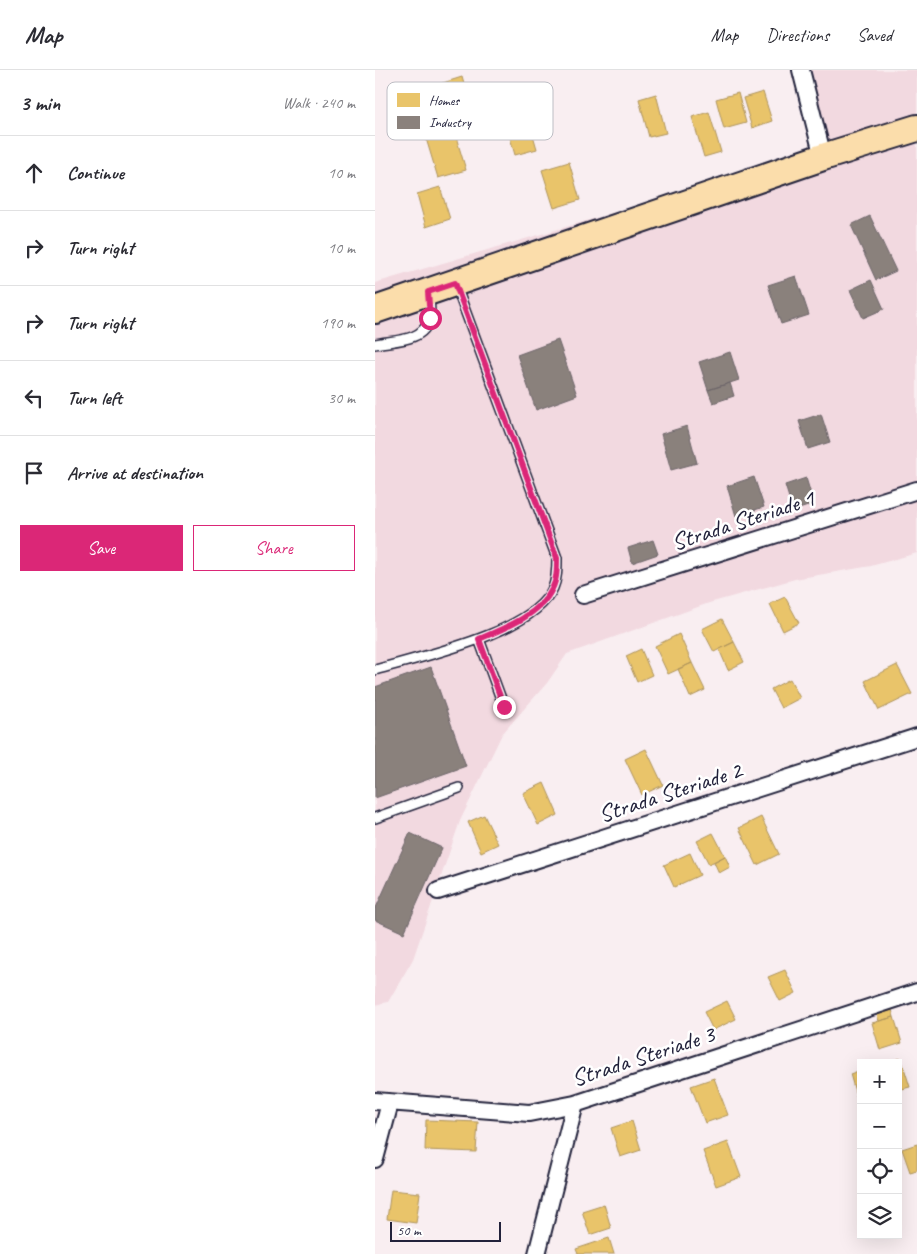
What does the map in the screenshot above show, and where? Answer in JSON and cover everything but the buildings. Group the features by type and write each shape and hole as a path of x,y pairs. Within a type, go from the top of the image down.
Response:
{"main road":[{"path":"375,310 917,128"}],"street":[{"path":"801,70 823,158"},
{"name":"Strada Steriade 1","path":"583,596 917,490"},
{"name":"Strada Steriade 2","path":"438,891 917,737"},
{"name":"Strada Steriade 3","path":"382,1102 529,1113 575,1104 917,992"},
{"path":"375,1159 382,1102"},
{"path":"537,1254 575,1104"}],"lane":[{"path":"375,670 479,639 517,623 542,604 552,590 557,575 557,558 455,283"},
{"path":"375,344 410,338 425,329 430,318 428,292"},
{"path":"479,639 504,707"},
{"path":"375,818 459,788"}],"shaded area":[{"path":"796,70 917,70 917,553 871,566 795,579 709,603 567,654 547,683 502,734 460,821 413,959 388,1002 375,1005 375,283 817,153"}],"route":[{"path":"430,318 428,292 455,283 557,558 557,575 552,590 542,604 517,623 479,639 504,707"}]}
